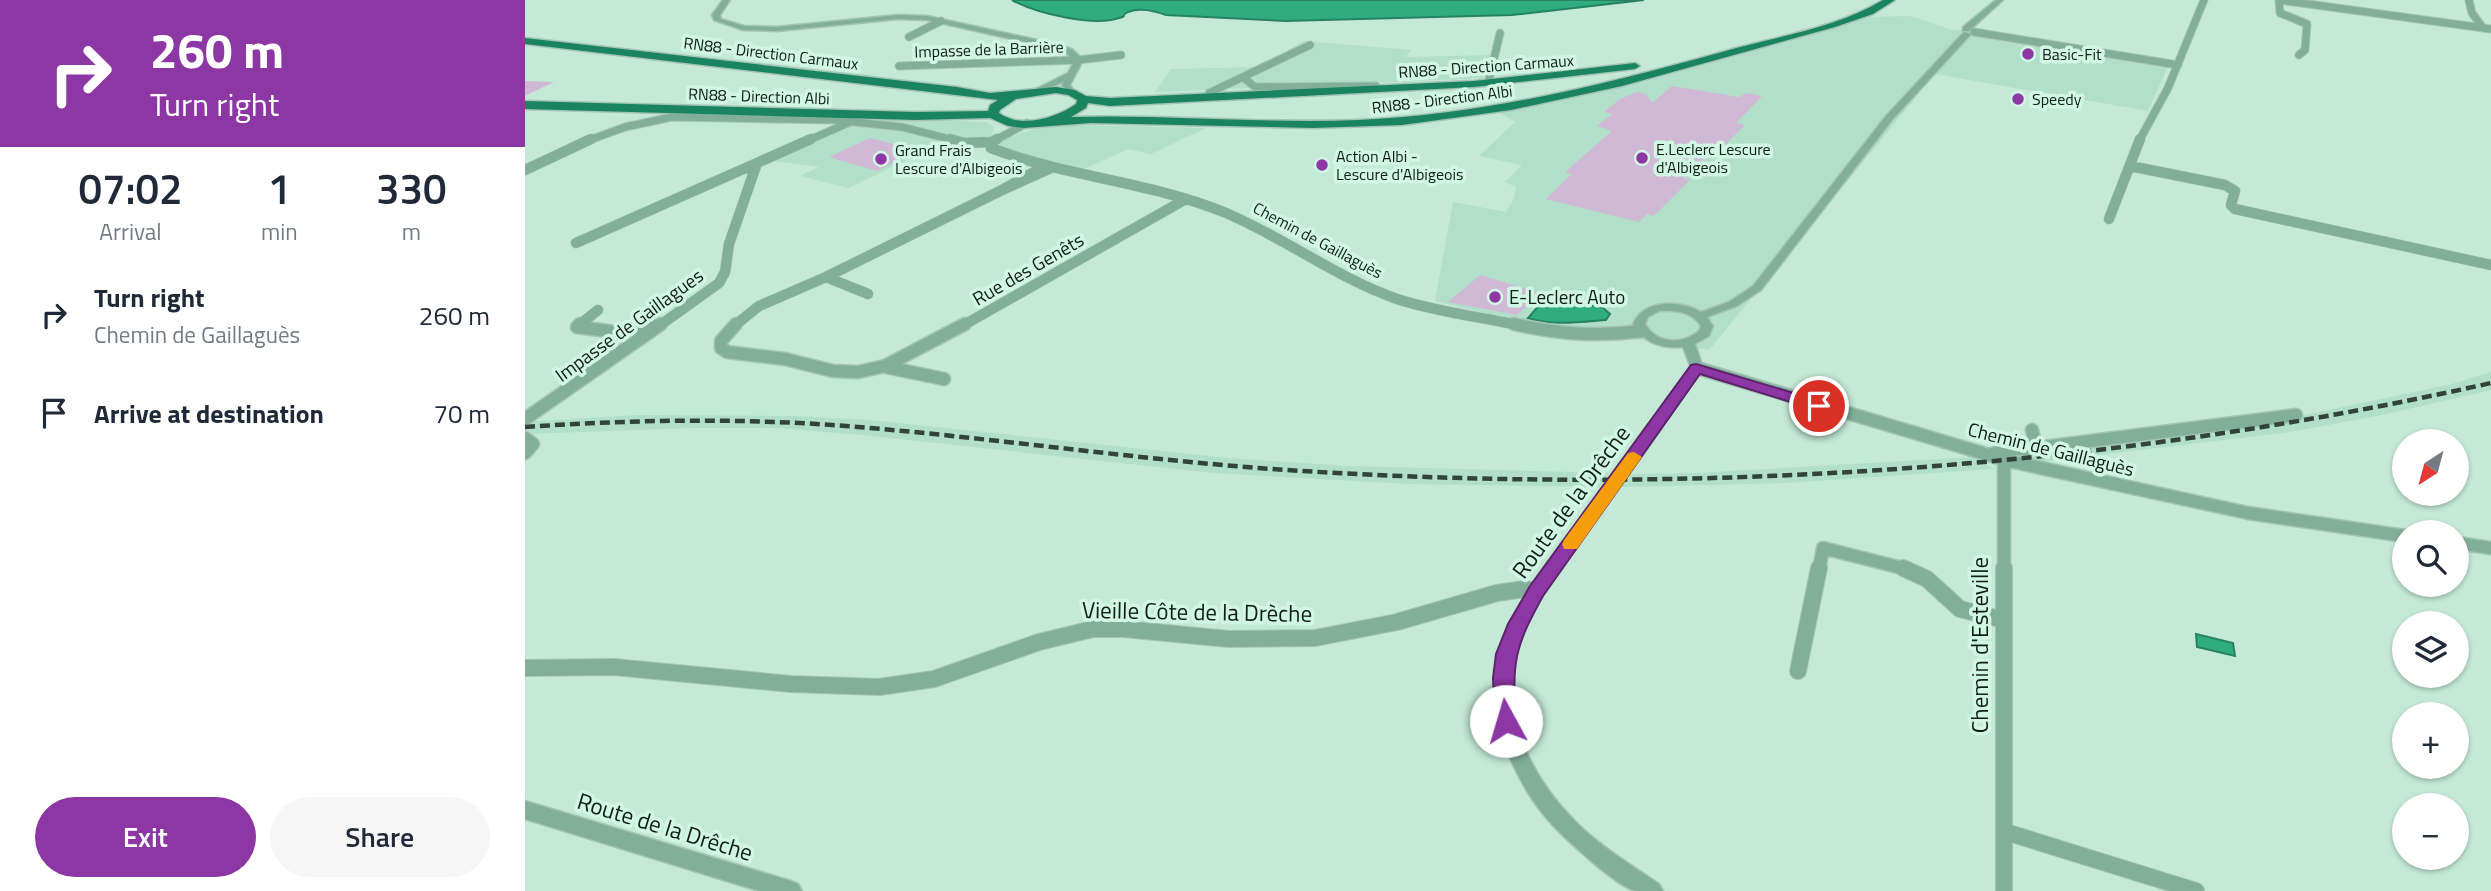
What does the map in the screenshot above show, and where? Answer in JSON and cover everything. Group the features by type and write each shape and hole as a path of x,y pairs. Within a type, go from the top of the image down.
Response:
{"main road":[{"name":"RN88 - Direction Carmaux","path":"1083,99 1095,102 1121,101 1521,81 1646,65 1735,47 1864,11 1881,0"},
{"name":"RN88 - Direction Albi","path":"525,105 998,118 1027,124 1047,121 1327,125 1436,118 1551,99 1837,23 1870,12 1890,0"},
{"name":"RN88 - Direction Carmaux","path":"527,41 957,90 990,97 1038,91 1070,92"},
{"path":"1664,58 1735,47"},
{"path":"1121,101 1209,93 1489,80 1643,62"},
{"path":"1047,121 1075,111 1082,105 1083,99 1070,92"},
{"path":"998,118 994,108 1013,96"}],"street":[{"path":"727,0 719,8 716,15 718,20 743,28 803,27 898,17 941,20 1058,47 1079,60 1066,85 1070,92"},
{"path":"1700,316 1733,304 1757,288 1889,118 1966,33 2000,0"},
{"path":"2109,219 2139,141 2155,115 2204,0"},
{"path":"2299,55 2305,50 2307,24 2280,13 2279,0 2487,29"},
{"path":"2355,0 2356,11"},
{"path":"2469,0 2472,13 2487,29"},
{"path":"909,37 941,20"},
{"path":"1489,80 1500,33"},
{"path":"1966,33 2178,65"},
{"path":"1209,93 1310,45"},
{"name":"Impasse de la Barrière","path":"899,66 1079,60 1121,55"},
{"path":"1038,91 1070,75"},
{"path":"1247,77 1245,79 1248,84 1255,87"},
{"path":"1225,86 1376,86"},
{"path":"525,170 604,134 672,117 722,116 852,121 902,127 964,143 994,140 1027,124"},
{"path":"994,140 998,118"},
{"path":"576,243 852,121"},
{"name":"Chemin de Gaillaguès","path":"994,140 991,148 999,153 1047,167 1186,199 1247,222 1349,278 1398,299 1554,334 1605,336 1642,331"},
{"name":"Impasse de Gaillagues","path":"525,419 719,283 725,272 729,244 757,163"},
{"path":"2130,166 2225,185 2235,191 2231,205 2235,209 2491,265"},
{"name":"Rue des Genêts","path":"1047,167 749,313 726,334 720,344 721,348 727,352 785,359 833,371 858,372 885,366 930,344 1186,199"},
{"path":"826,277 868,294"},
{"path":"1676,307 1700,316 1707,326 1706,333 1688,343 1661,342 1642,331 1639,324 1641,317 1657,308 1676,307"},
{"path":"598,310 577,327 616,332 658,326"},
{"path":"1688,343 1696,368"},
{"name":"Rue des Genêts","path":"885,366 944,379"},
{"name":"Chemin de Gaillaguès","path":"1696,368 2009,461 2248,513 2392,534"},
{"name":"Route de la Drêche","path":"1652,891 1595,852 1567,827 1534,785 1512,741 1502,699 1506,654 1514,630 1536,591 1696,368"},
{"path":"1989,455 2005,450 2130,439 2296,415"},
{"path":"2032,430 2031,438 2036,447"},
{"path":"525,438 533,444 525,453"},
{"name":"Chemin d'Esteville","path":"2004,891 2004,464 2009,461"},
{"path":"2469,545 2491,548"},
{"path":"1798,671 1823,548 1914,571 1927,579 1960,609 2004,620"},
{"name":"Vieille Côte de la Drèche","path":"525,668 615,668 748,681 880,688 929,683 1030,643 1065,633 1097,628 1259,640 1316,638 1392,623 1507,591 1527,588 1536,591"},
{"name":"Route de la Drêche","path":"525,810 791,891"},
{"path":"2005,832 2196,891"}],"shaded area":[{"path":"1012,0 1644,0 1512,15 1285,21 1166,15 1142,10 1128,12 1122,17 1095,21 1050,14"},
{"path":"1911,16 1952,30 1978,30 2170,62 2148,111 1935,74 1709,350 1520,322 1435,301 1453,202 1506,212 1514,199 1516,187 1505,182 1522,165 1479,156 1515,122 1500,113 1644,82 1870,17"},
{"path":"1303,41 1411,50 1406,57 1492,55 1486,78 1155,92 1171,69 1260,67"},
{"path":"857,117 986,122 994,127 991,137 1014,136 1034,129 1061,125 1206,128 1151,154 1128,149 1082,170 961,140 939,145 848,188 800,176 819,167 759,159"},
{"path":"1549,300 1602,307 1610,314 1606,320 1556,323 1528,318 1542,302"},
{"path":"2491,372 2491,390 2382,415 2290,432 2041,462 2001,454 2300,416 2452,384"},
{"path":"636,415 795,416 870,420 1228,458 1349,466 1610,473 1599,487 1407,484 1214,473 776,428 525,434 525,422"},
{"path":"1973,457 1994,469 1786,483 1621,487 1630,474 1697,473"},
{"path":"2196,634 2233,643 2235,656 2197,647"}],"building":[{"path":"525,81 554,82 525,96"},
{"name":"E.Leclerc Lescure d'Albigeois","path":"1672,86 1739,97 1747,93 1762,96 1736,123 1745,125 1721,149 1715,148 1683,178 1690,180 1654,216 1647,214 1639,222 1546,199 1571,174 1565,172 1612,131 1597,126 1612,114 1604,112 1620,99 1637,92 1646,94 1652,103"},
{"name":"Grand Frais Lescure d'Albigeois","path":"870,138 920,151 877,171 829,157"},
{"name":"E-Leclerc Auto","path":"1480,275 1540,293 1517,315 1448,302"}],"railway":[{"path":"525,427 755,421 946,435 1287,470 1589,480 1741,477 1892,469 2044,456 2194,437 2343,413 2491,383"}],"slow traffic":[{"path":"1571,544 1634,457"}],"place":[{"name":"Basic-Fit","path":"2028,54"},
{"name":"Speedy","path":"2018,99"},
{"name":"E.Leclerc Lescure d'Albigeois","path":"1642,158"},
{"name":"Grand Frais Lescure d'Albigeois","path":"881,159"},
{"name":"Action Albi - Lescure d'Albigeois","path":"1322,165"},
{"name":"E-Leclerc Auto","path":"1495,297"}],"route":[{"path":"1506,721 1502,699 1503,678 1506,654 1514,630 1536,591 1619,479 1696,368 1819,406"}]}
